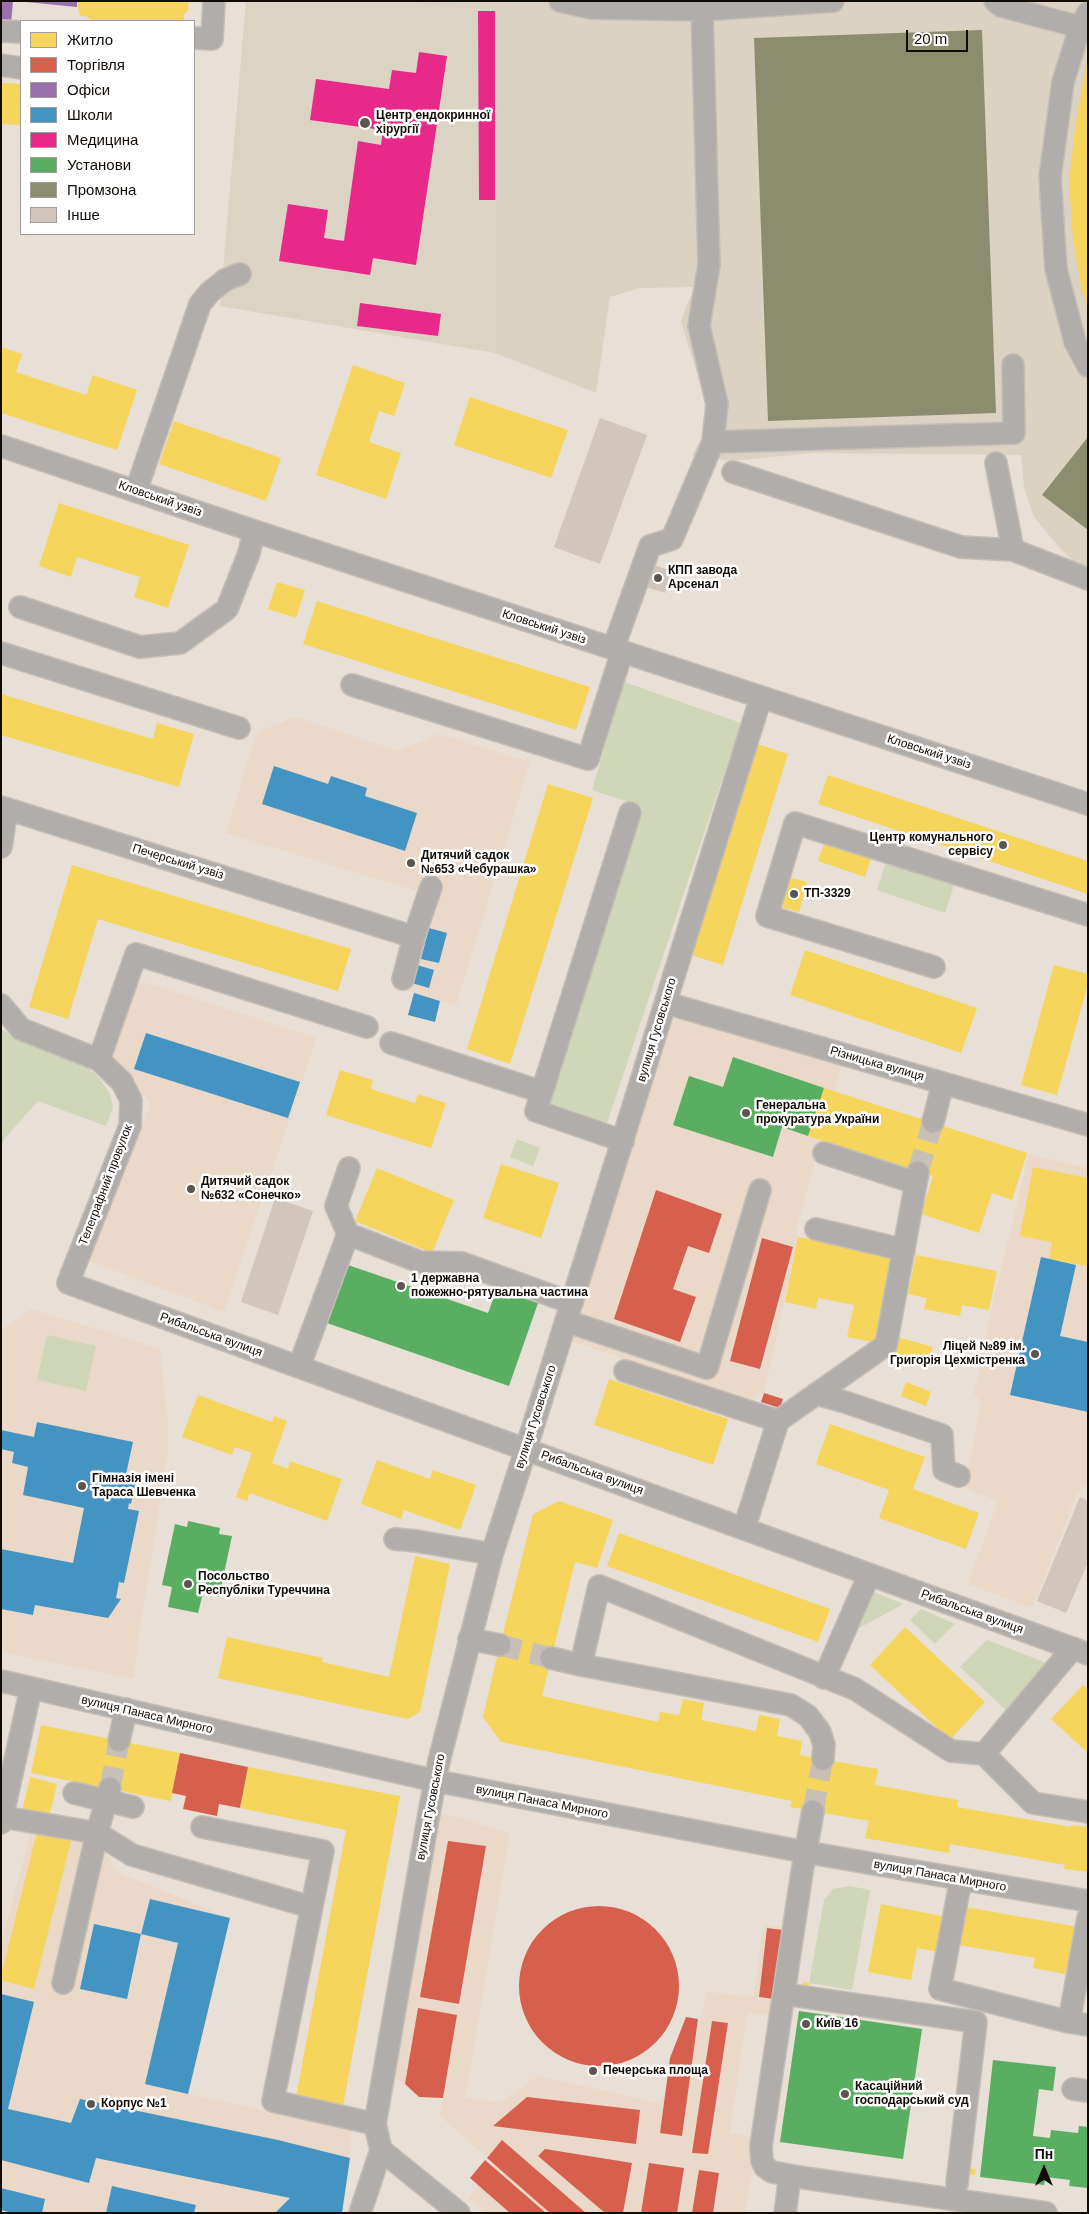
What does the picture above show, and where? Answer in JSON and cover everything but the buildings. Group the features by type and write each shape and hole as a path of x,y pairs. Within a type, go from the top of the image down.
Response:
{"street":[{"path":"195,38 212,39 214,1"},
{"path":"560,1 591,8 702,10 833,1"},
{"path":"995,1 1001,6 1084,20 1064,82 1050,177 1056,269 1075,342 1088,366"},
{"path":"352,685 588,759 650,546 672,539 714,442 718,404 699,326 709,264 702,10"},
{"path":"1,31 20,32"},
{"path":"1,65 20,68"},
{"path":"136,491 200,304 210,292 225,280 240,274"},
{"path":"714,442 1014,433 1013,365"},
{"name":"Кловський узвіз","path":"1,446 618,651 1088,804"},
{"path":"996,463 1013,550"},
{"path":"733,472 961,547 1013,550 1088,579"},
{"path":"20,607 140,647 180,643 227,609 249,553 254,531"},
{"path":"1,653 239,728"},
{"name":"вулиця Гусовського","path":"381,2150 375,2124 436,1781 492,1554 761,697"},
{"path":"1,847 4,808"},
{"name":"Печерський узвіз","path":"4,808 414,938"},
{"path":"623,1141 536,1111 630,813"},
{"path":"934,967 767,916 795,823 1088,915"},
{"path":"403,979 431,887"},
{"path":"99,1060 136,954 366,1027"},
{"name":"Різницька вулиця","path":"666,1003 1088,1125"},
{"name":"Телеграфний провулок","path":"1,1005 21,1029 99,1060 122,1082 131,1100 130,1126 68,1283"},
{"path":"391,1043 542,1092"},
{"path":"933,1122 943,1083"},
{"path":"744,1529 778,1421 886,1345 918,1177 824,1153"},
{"path":"299,1367 348,1234 336,1206 349,1168"},
{"path":"348,1234 420,1262 462,1263 569,1312 706,1368 760,1190"},
{"path":"816,1229 904,1250"},
{"name":"Рибальська вулиця","path":"68,1283 1081,1651"},
{"path":"625,1371 778,1421"},
{"path":"816,1394 942,1435 944,1470 959,1476"},
{"path":"395,1539 416,1540 492,1554"},
{"path":"824,1678 869,1574"},
{"path":"581,1665 599,1586 855,1690 951,1751 984,1754 1033,1803 1088,1812"},
{"path":"470,1639 500,1645"},
{"path":"984,1754 1081,1651"},
{"path":"551,1658 791,1705 808,1716 820,1732 824,1745 823,1759"},
{"name":"вулиця Панаса Мирного","path":"1,1681 436,1781 805,1852 1088,1901"},
{"path":"31,1688 2,1820 97,1833 132,1854 311,1907"},
{"path":"118,1741 126,1710"},
{"path":"74,1793 109,1794 133,1806"},
{"path":"63,1983 97,1833 109,1794"},
{"path":"813,1811 805,1852 761,2146 762,2161 765,2167 772,2172 790,2176 1046,2213"},
{"path":"202,1827 323,1851 273,2101 375,2124"},
{"path":"961,1879 940,1989 1078,2023 1088,1918"},
{"path":"784,1994 976,2022 956,2184"},
{"path":"360,2213 381,2150 458,2213"},
{"path":"785,2213 790,2176"}],"shaded area":[{"name":"Центр ендокринної хірургії","path":"246,1 357,1 495,11 495,353 220,306"},
{"path":"357,1 1088,1 1088,571 1079,567 1059,547 1034,517 1024,488 1021,455 814,453 730,461 692,455 704,435 707,407 681,321 694,287 640,288 610,297 596,393 495,353 495,11"},
{"name":"Дитячий садок №653 «Чебурашка»","path":"296,717 398,751 439,734 530,762 456,1006 392,986 420,892 226,833 257,732"},
{"name":"Дитячий садок №632 «Сонечко»","path":"134,979 317,1038 224,1312 89,1261 151,1104 110,1054"},
{"path":"681,1019 842,1063 796,1231 798,1237 764,1393 750,1400 571,1341 669,1025"},
{"name":"Ліцей №89 ім. Григорія Цехмістренка","path":"1029,1154 1088,1168 1088,1483 1077,1494 1032,1608 968,1584 998,1501 965,1488 981,1402 974,1394 990,1315"},
{"name":"Гімназія імені Тараса Шевченка","path":"32,1309 160,1349 168,1425 168,1452 139,1635 134,1679 1,1652 1,1330"},
{"path":"429,1813 458,1817 510,1834 465,2098 500,2102 538,2076 659,2103 678,2080 697,2031 707,1992 754,1997 763,1925 786,1927 775,2016 747,2013 730,2133 758,2138 745,2213 486,2213 468,2198 496,2165 440,2116 443,2098 419,2097 405,2084 384,2071"},
{"path":"33,1825 97,1839 117,1872 230,1918 189,2094 352,2130 342,2213 1,2213 1,1936 3,1936"}],"green space":[{"path":"624,682 741,723 604,1132 538,1111 635,804 592,790"},
{"path":"887,859 955,882 945,913 877,890"},
{"path":"1,1030 88,1068 100,1079 110,1094 113,1107 106,1126 38,1101 4,1139 1,1148"},
{"path":"517,1139 540,1148 533,1166 510,1157"},
{"path":"47,1335 96,1346 86,1391 37,1380"},
{"path":"869,1590 903,1604 854,1631"},
{"path":"921,1609 955,1624 935,1644 910,1620"},
{"path":"987,1640 1047,1663 1006,1710 960,1667"},
{"path":"850,1886 870,1890 852,1990 809,1983 824,1900 833,1889"}],"tunnel":[{"path":"918,1172 933,1122"},
{"path":"500,1645 551,1658"},
{"path":"110,1788 119,1741"},
{"path":"813,1811 823,1759"}],"place":[{"name":"Центр ендокринної хірургії","path":"365,123"},
{"name":"КПП завода Арсенал","path":"658,578"},
{"name":"Центр комунального сервісу","path":"1003,845"},
{"name":"Дитячий садок №653 «Чебурашка»","path":"411,863"},
{"name":"ТП-3329","path":"794,894"},
{"name":"Генеральна прокуратура України","path":"746,1113"},
{"name":"Дитячий садок №632 «Сонечко»","path":"191,1189"},
{"name":"1 державна пожежно-рятувальна частина","path":"401,1286"},
{"name":"Ліцей №89 ім. Григорія Цехмістренка","path":"1035,1354"},
{"name":"Гімназія імені Тараса Шевченка","path":"82,1486"},
{"name":"Посольство Республіки Туреччина","path":"188,1584"},
{"name":"Київ 16","path":"806,2024"},
{"name":"Печерська площа","path":"593,2071"},
{"name":"Касаційний господарський суд","path":"845,2094"},
{"name":"Корпус №1","path":"91,2104"}]}
